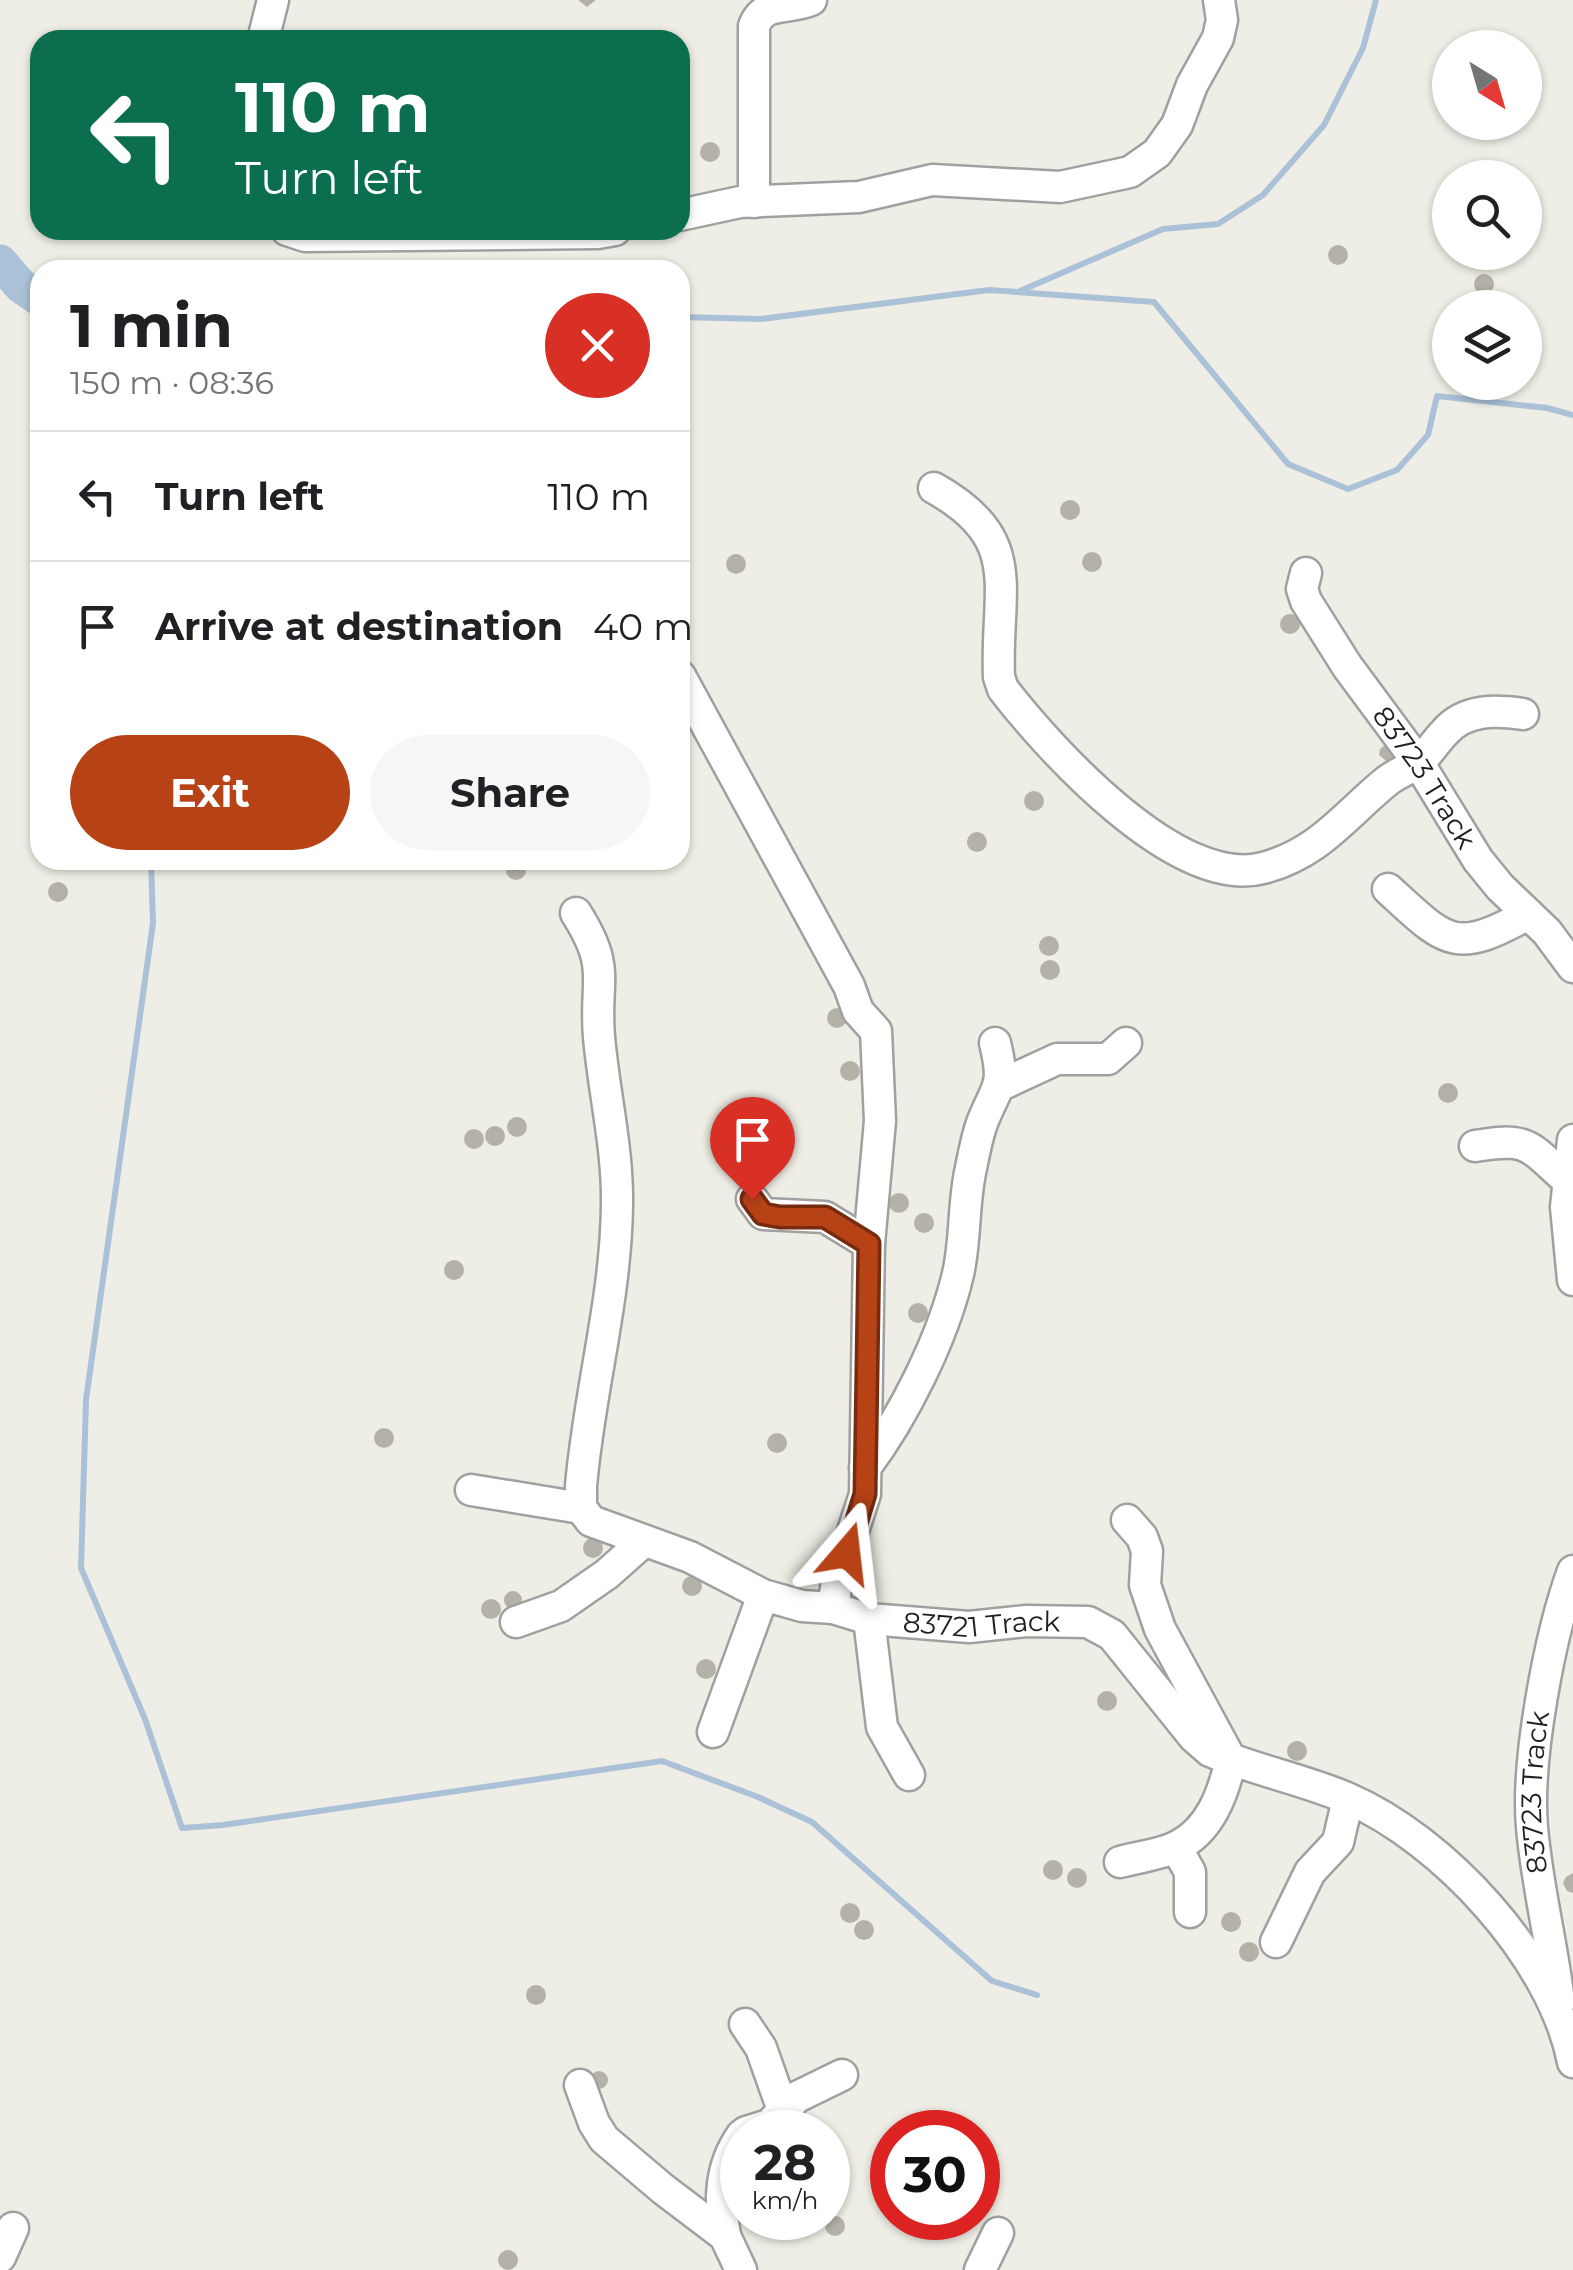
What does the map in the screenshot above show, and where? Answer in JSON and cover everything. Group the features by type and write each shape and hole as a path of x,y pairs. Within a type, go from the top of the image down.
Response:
{"street":[{"path":"266,30 273,0"},
{"path":"754,202 754,26 762,10 770,5 803,4 810,0"},
{"path":"690,213 754,202 860,197 932,180 1060,187 1130,172 1157,153 1177,125 1192,86 1218,38 1222,20 1219,0"},
{"path":"934,488 958,501 980,520 997,551 1001,577 998,677 1003,688 1106,798 1142,830 1207,865 1260,869 1290,858 1348,820 1388,780 1418,762 1455,722 1484,711 1523,714"},
{"name":"83723 Track","path":"1306,573 1302,590 1306,601 1347,666 1418,762 1478,860 1547,932 1573,967"},
{"path":"690,694 850,986 858,1011 876,1031 880,1121 869,1244 865,1494 833,1608"},
{"path":"1388,889 1436,932 1448,936 1480,937 1528,914"},
{"path":"471,1490 580,1508 584,1453 608,1314 617,1207 616,1162 599,1030 600,959 595,942 576,913"},
{"path":"865,1468 886,1440 934,1342 958,1274 969,1172 982,1124 1001,1086 995,1043"},
{"path":"1001,1086 1058,1060 1108,1059 1126,1043"},
{"path":"1573,1140 1567,1180 1568,1247 1573,1280"},
{"path":"1475,1146 1520,1142 1535,1150 1567,1180"},
{"path":"752,1199 763,1214 825,1217 869,1244"},
{"name":"83721 Track","path":"580,1508 591,1521 690,1557 763,1595 802,1606 833,1608 869,1619 969,1626 1026,1621 1088,1622 1112,1635 1210,1752 1266,1768 1387,1818 1464,1879 1524,1956 1560,2015 1573,2062"},
{"path":"1120,1862 1176,1847 1214,1811 1231,1760 1160,1630 1145,1585 1147,1551 1142,1537 1127,1520"},
{"path":"516,1622 561,1606 607,1574 643,1542"},
{"name":"83723 Track","path":"1560,2015 1532,1825 1535,1752 1549,1665 1573,1571"},
{"path":"712,1732 763,1595"},
{"path":"869,1619 882,1727 908,1776"},
{"path":"1549,1665 1573,1690"},
{"path":"1276,1942 1310,1872 1338,1842 1348,1799"},
{"path":"1176,1847 1190,1872 1190,1912"},
{"path":"745,2024 762,2048 783,2110"},
{"path":"786,2110 797,2097 842,2074"},
{"path":"580,2085 604,2138 720,2232"},
{"path":"0,2257 13,2228"},
{"path":"727,2240 741,2270"},
{"path":"980,2270 995,2240"}],"building":[{"path":"578,0 596,0 587,7"},
{"path":"710,142 720,152 710,162 700,152"},
{"path":"1338,245 1348,255 1338,265 1328,255"},
{"path":"1477,277 1491,277 1491,290 1477,290"},
{"path":"1070,500 1080,510 1070,520 1060,510"},
{"path":"1092,552 1102,562 1092,572 1082,562"},
{"path":"736,554 746,564 736,574 726,564"},
{"path":"1290,614 1300,624 1290,634 1280,624"},
{"path":"1387,743 1397,758 1389,763 1379,755"},
{"path":"1034,791 1044,801 1034,811 1024,801"},
{"path":"977,832 987,842 977,852 967,842"},
{"path":"506,870 526,870 516,880"},
{"path":"58,882 68,892 58,902 48,892"},
{"path":"1049,936 1059,946 1049,956 1039,946"},
{"path":"1050,960 1060,970 1050,980 1040,970"},
{"path":"837,1008 847,1018 837,1028 827,1018"},
{"path":"850,1061 860,1071 850,1081 840,1071"},
{"path":"1448,1083 1458,1093 1448,1103 1438,1093"},
{"path":"517,1117 527,1127 517,1137 507,1127"},
{"path":"495,1126 505,1136 495,1146 485,1136"},
{"path":"474,1129 484,1139 474,1149 464,1139"},
{"path":"899,1193 909,1203 899,1213 889,1203"},
{"path":"924,1213 934,1223 924,1233 914,1223"},
{"path":"454,1260 464,1270 454,1280 444,1270"},
{"path":"918,1303 928,1313 918,1323 908,1313"},
{"path":"384,1428 394,1438 384,1448 374,1438"},
{"path":"777,1433 787,1443 777,1453 767,1443"},
{"path":"593,1538 603,1548 593,1558 583,1548"},
{"path":"692,1576 702,1586 692,1596 682,1586"},
{"path":"513,1591 520,1593 520,1607 513,1609 506,1607 504,1600 506,1593"},
{"path":"491,1599 501,1609 491,1619 481,1609"},
{"path":"706,1659 716,1669 706,1679 696,1669"},
{"path":"1107,1691 1117,1701 1107,1711 1097,1701"},
{"path":"1297,1741 1307,1751 1297,1761 1287,1751"},
{"path":"1053,1860 1063,1870 1053,1880 1043,1870"},
{"path":"1077,1868 1087,1878 1077,1888 1067,1878"},
{"path":"1573,1873 1573,1893 1563,1883"},
{"path":"850,1903 860,1913 850,1923 840,1913"},
{"path":"1231,1912 1241,1922 1231,1932 1221,1922"},
{"path":"864,1920 874,1930 864,1940 854,1930"},
{"path":"1249,1942 1259,1952 1249,1962 1239,1952"},
{"path":"536,1985 546,1995 536,2005 526,1995"},
{"path":"599,2071 606,2073 606,2087 599,2089 592,2087 590,2080 592,2073"},
{"path":"508,2250 518,2260 508,2270 498,2260"}],"waterway":[{"path":"1020,291 1163,229 1218,224 1263,195 1324,125 1363,48 1376,0"},
{"path":"0,262 30,292"},
{"path":"690,317 761,319 989,290 1154,302 1288,464 1348,489 1397,470 1428,435 1437,396 1547,408 1573,415"},
{"path":"151,870 153,923 86,1400 81,1568 145,1719 182,1828 662,1761 812,1822 992,1981 1037,1995"}],"route":[{"path":"752,1199 763,1214 825,1217 869,1244 865,1494 847,1553"}]}
